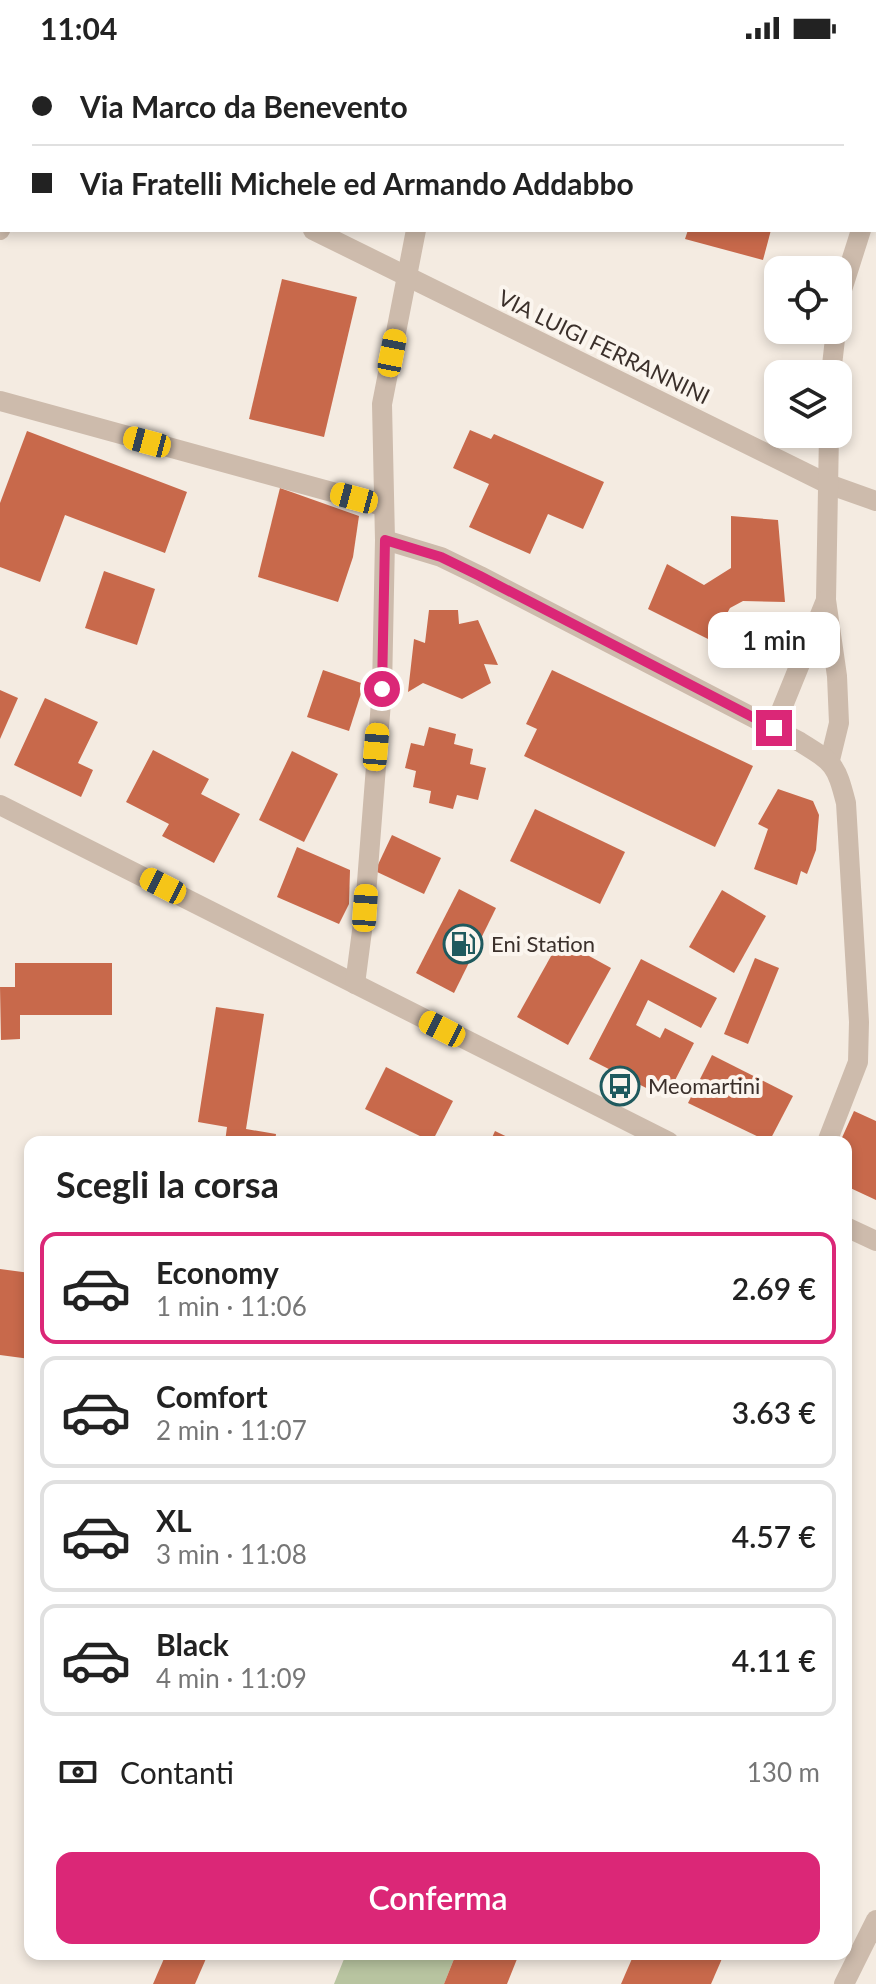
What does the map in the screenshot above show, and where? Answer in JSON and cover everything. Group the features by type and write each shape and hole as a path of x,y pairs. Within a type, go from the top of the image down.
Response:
{"street":[{"name":"VIA LUIGI FERRANNINI","path":"317,232 828,484 876,501"},
{"path":"355,984 365,908 382,689 385,540 382,404 416,232"},
{"path":"852,258 860,232"},
{"path":"0,401 383,506"},
{"path":"829,448 826,600 837,676 839,723 830,760"},
{"path":"385,540 441,557 480,576 830,760 846,803 859,1022 858,1062 829,1136"},
{"path":"774,728 826,600"},
{"path":"0,805 657,1136"},
{"path":"852,1230 876,1241"},
{"path":"844,1984 876,1920"}],"green space":[{"path":"344,1960 454,1960 444,1984 334,1984"}],"building":[{"path":"687,232 770,232 763,260 685,239"},
{"path":"282,279 357,297 324,437 249,419"},
{"path":"470,430 491,439 494,434 604,482 583,529 548,514 530,554 469,527 489,484 453,468"},
{"path":"27,431 187,492 165,553 65,515 40,582 0,567 0,503"},
{"path":"280,488 359,516 353,557 338,602 258,577"},
{"path":"731,516 778,520 785,602 743,601 730,608 712,641 648,609 667,564 704,585 731,568"},
{"path":"104,571 155,589 137,645 85,628"},
{"path":"429,610 458,610 459,624 478,620 498,665 484,664 491,683 462,699 423,683 408,692 414,639 425,643"},
{"path":"323,670 364,684 349,731 307,717"},
{"path":"552,670 753,766 715,847 524,756 537,729 526,724"},
{"path":"0,690 18,698 0,739"},
{"path":"45,698 98,722 78,763 93,770 81,797 14,765"},
{"path":"429,727 456,734 454,744 473,749 470,764 486,768 478,800 457,795 453,809 429,803 431,791 413,787 416,771 405,768 411,743 424,746"},
{"path":"153,750 209,779 201,794 240,814 214,863 162,836 169,824 126,802"},
{"path":"292,751 338,774 304,842 259,820"},
{"path":"778,789 813,801 819,815 816,850 807,874 801,871 797,885 754,869 768,829 758,824"},
{"path":"535,809 625,852 600,904 510,861"},
{"path":"392,835 441,858 424,894 375,871"},
{"path":"297,847 350,870 349,904 339,924 277,897"},
{"path":"459,889 496,908 454,993 416,973"},
{"path":"722,890 766,916 734,973 689,947"},
{"path":"560,940 611,968 568,1045 517,1017"},
{"path":"755,958 779,968 748,1044 724,1034"},
{"path":"641,959 717,998 701,1028 648,1000 636,1025 660,1038 665,1028 694,1043 666,1098 589,1059"},
{"path":"15,963 112,963 112,1015 20,1015 20,1039 1,1040 0,987 15,987"},
{"path":"216,1007 264,1014 246,1129 276,1136 226,1136 227,1127 198,1122"},
{"path":"712,1055 793,1096 772,1136 757,1136 688,1103"},
{"path":"386,1067 453,1101 435,1136 420,1136 365,1109"},
{"path":"854,1111 876,1121 876,1200 852,1189 852,1136 843,1136"},
{"path":"0,1269 24,1272 24,1358 0,1355"},
{"path":"163,1960 205,1960 195,1984 153,1984"},
{"path":"454,1960 517,1960 507,1984 444,1984"},
{"path":"631,1960 721,1960 711,1984 621,1984"}],"place":[{"name":"Eni Station","path":"463,944"},
{"name":"Meomartini","path":"620,1086"}],"route":[{"path":"382,689 385,540 441,557 774,728"}]}
